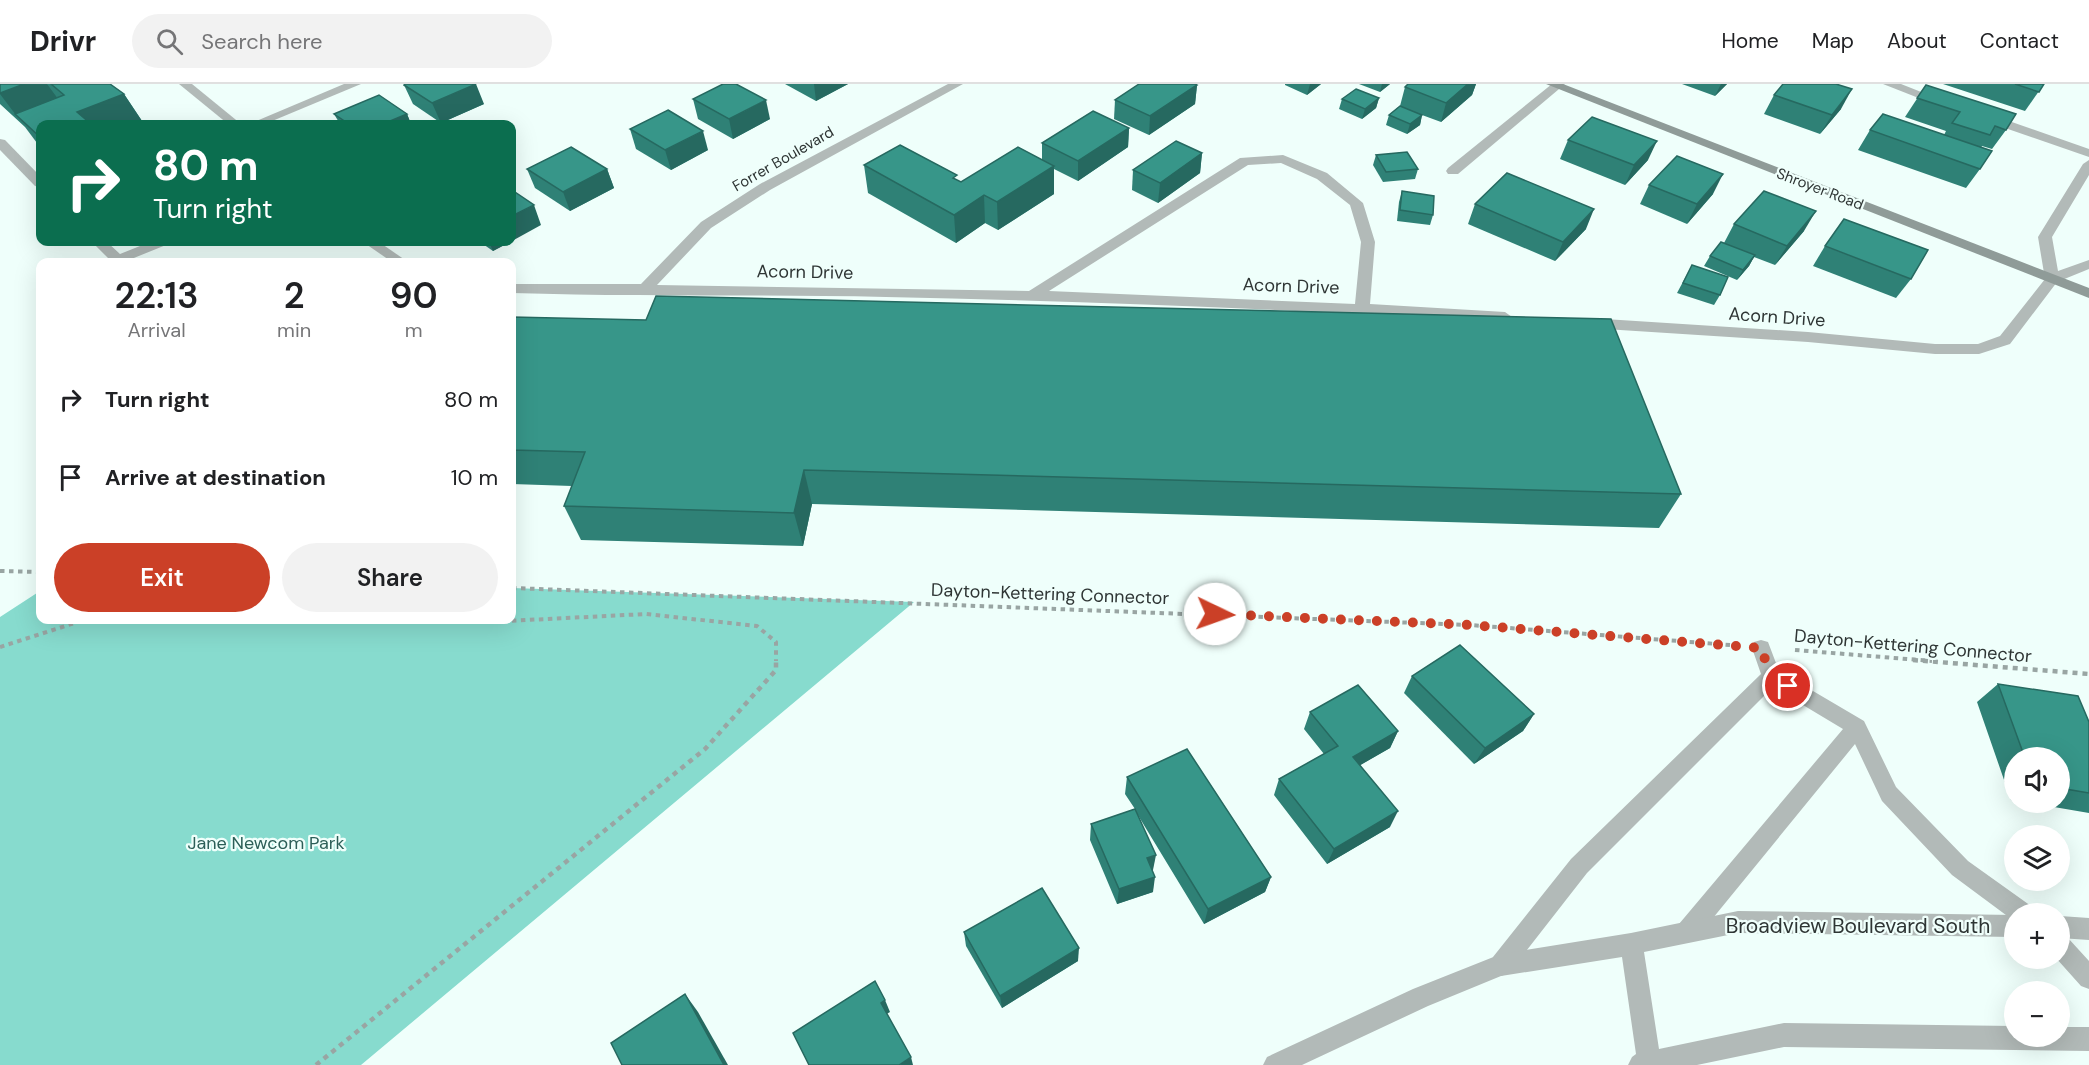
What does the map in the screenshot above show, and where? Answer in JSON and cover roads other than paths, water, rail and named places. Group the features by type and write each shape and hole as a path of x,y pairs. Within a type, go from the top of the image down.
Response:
{"main road":[{"name":"Shroyer Road","path":"1556,85 2089,293"}],"street":[{"path":"185,84 229,120"},
{"path":"265,120 355,84"},
{"name":"Forrer Boulevard","path":"645,289 706,225 765,187 957,84"},
{"path":"1889,84 1956,107"},
{"path":"1453,171 1556,85"},
{"path":"1978,115 2089,153"},
{"path":"0,143 36,179"},
{"path":"1033,295 1245,161 1283,159 1322,176 1356,203 1368,242 1362,309"},
{"path":"2089,164 2045,237 2052,279 2089,264"},
{"path":"103,246 116,258"},
{"path":"123,258 151,246"},
{"path":"376,246 395,258"},
{"name":"Acorn Drive","path":"1570,322 1808,337 1935,349 1979,349 2005,340 2052,279"},
{"name":"Acorn Drive","path":"516,289 1033,295 1362,309 1523,319"},
{"path":"1761,648 1771,676 1857,727 1889,794 1960,868 2008,903"},
{"path":"1502,965 1579,866 1771,676"},
{"path":"1687,932 1857,727"},
{"name":"Broadview Boulevard South","path":"1275,1065 1421,998 1502,965 1631,944 1738,922 2004,926"},
{"path":"2070,928 2089,929"},
{"path":"1631,944 1647,1064 1784,1035 2089,1039"},
{"path":"2070,957 2089,978"}],"park label":[{"name":"Jane Newcom Park","path":"266,843"}]}
